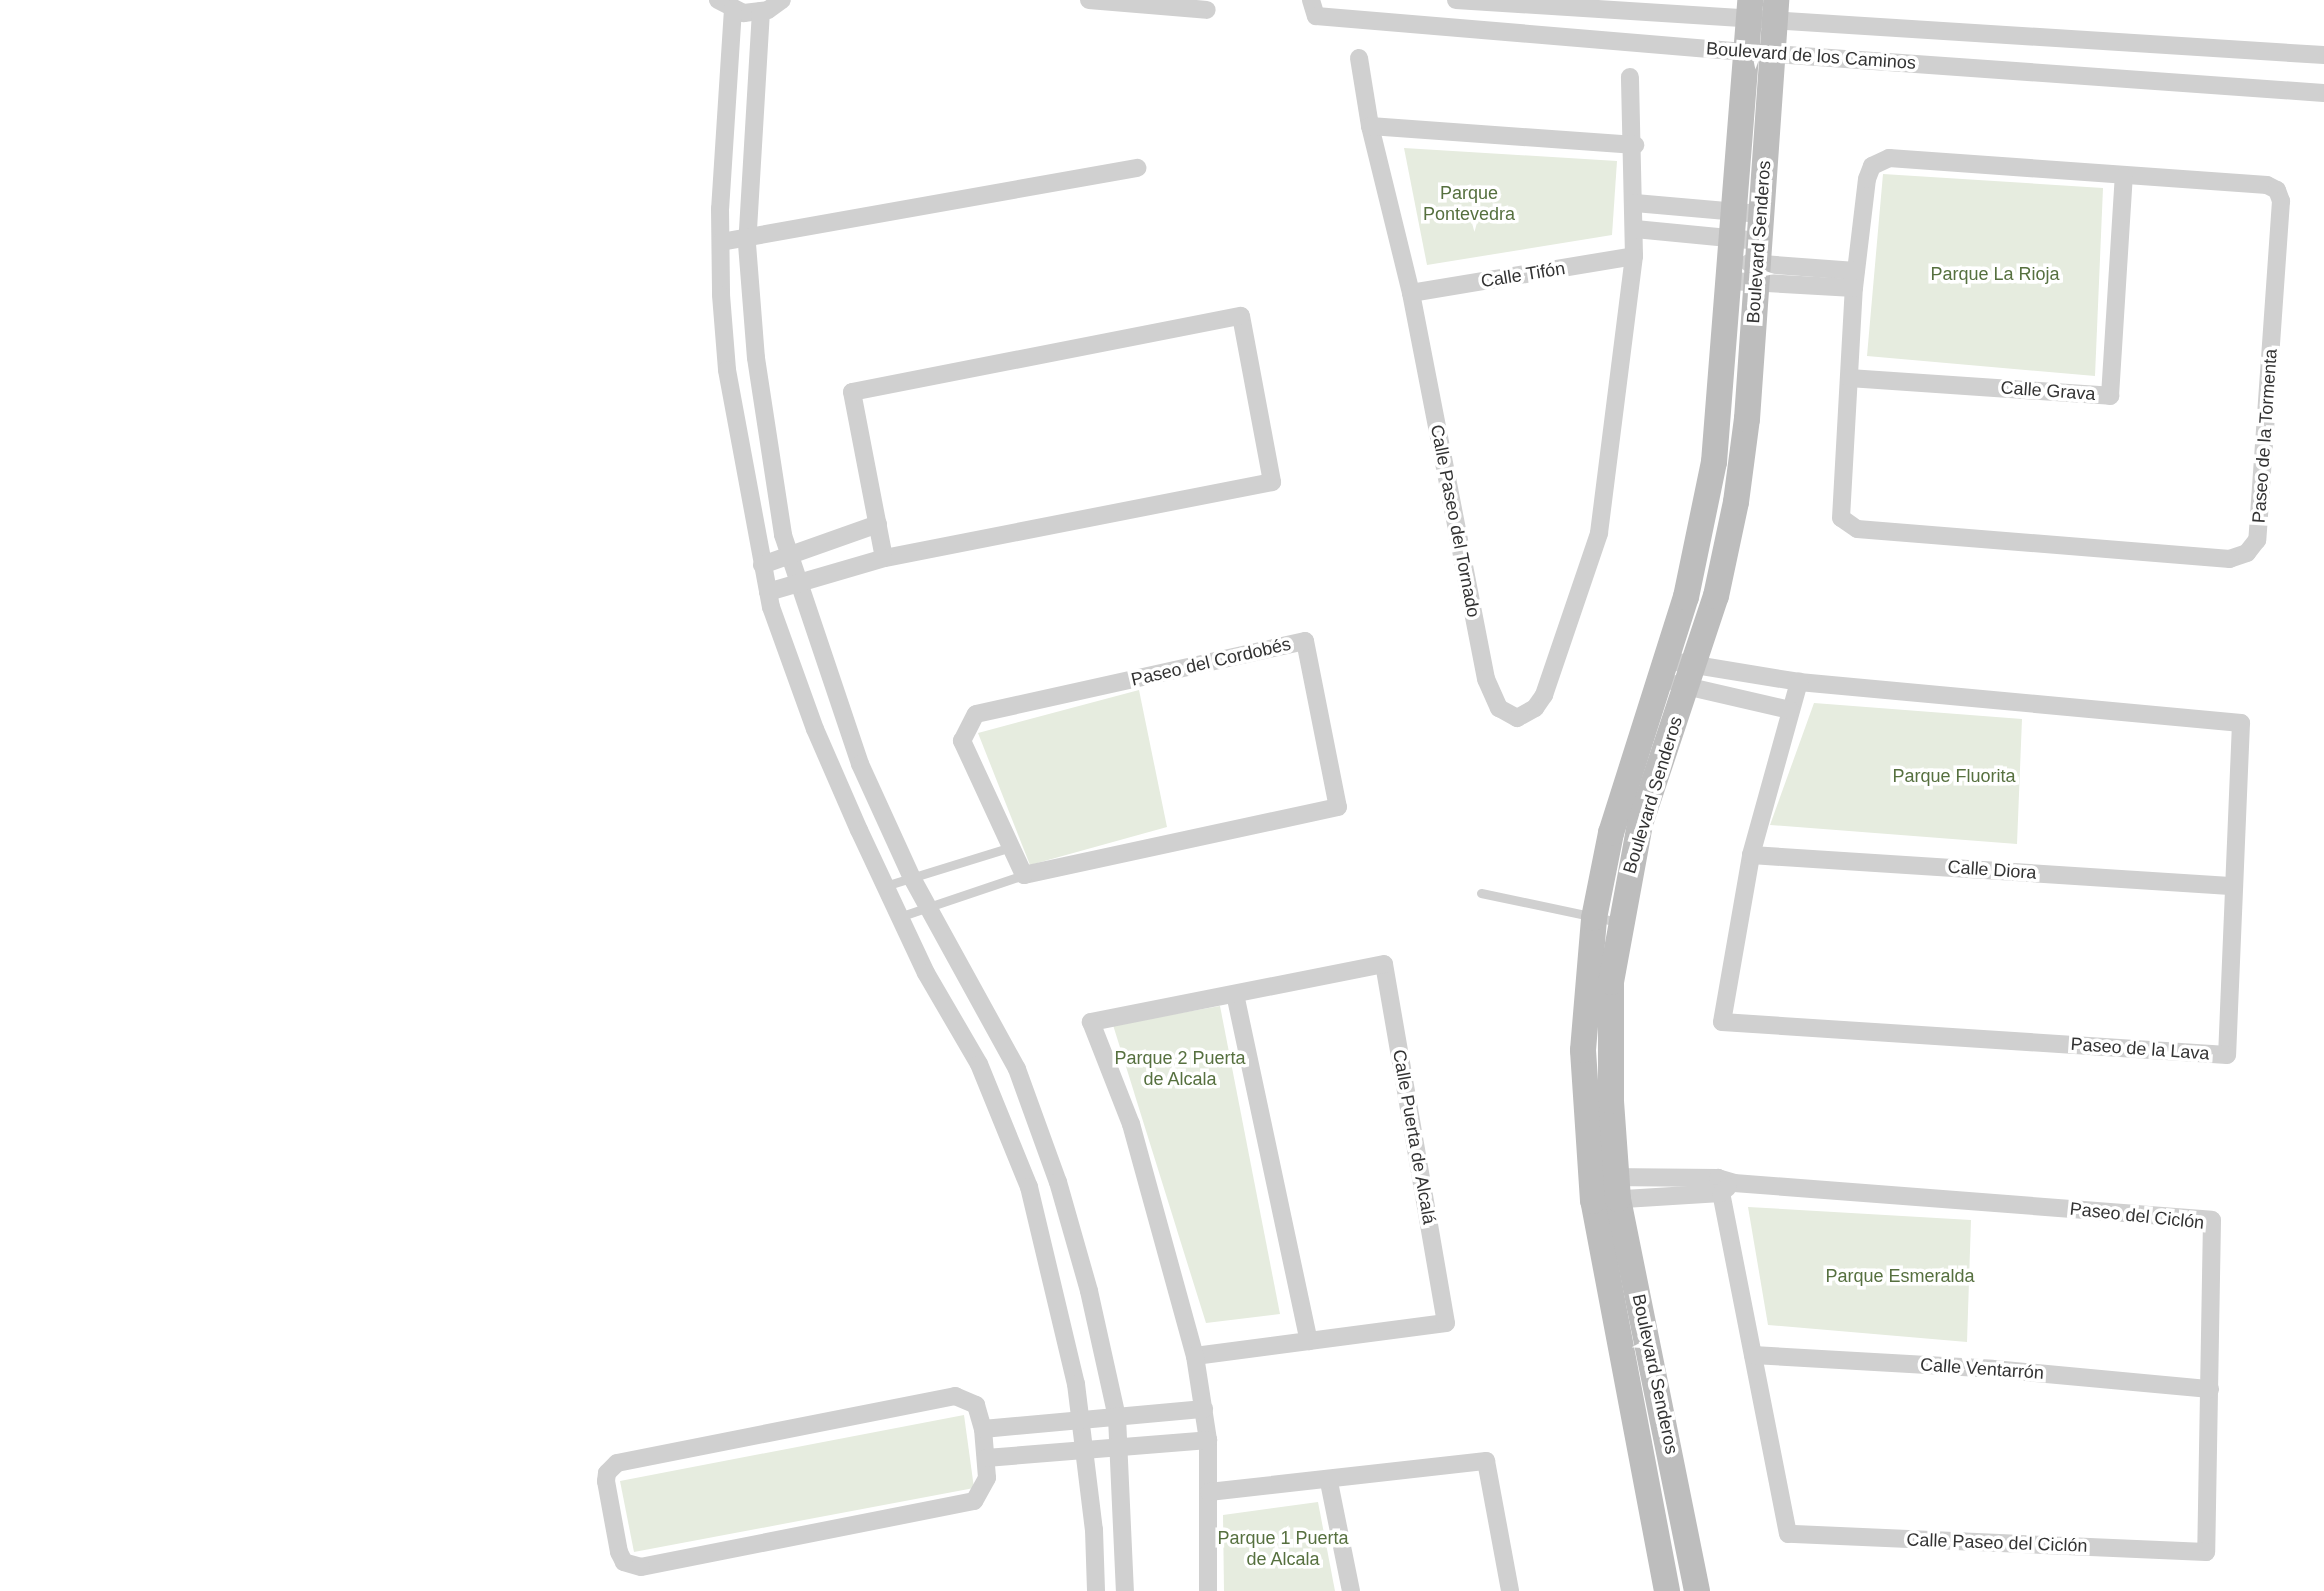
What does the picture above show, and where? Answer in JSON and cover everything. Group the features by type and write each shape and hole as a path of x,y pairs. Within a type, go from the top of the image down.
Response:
{"main road":[{"name":"Boulevard Senderos","path":"1697,1591 1604,1189 1584,1122 1583,1050 1607,920 1716,596 1736,502 1745,262 1762,11"},
{"name":"Boulevard Senderos","path":"1667,1591 1604,1189 1611,1122 1611,982 1607,920 1611,833 1703,528 1745,262"},
{"path":"1584,1122 1611,1122"}],"street":[{"path":"782,0 761,11 726,4 721,242 727,370 762,565 768,592 814,729 899,917 979,1065 1030,1187 1067,1341 1080,1420 1096,1591"},
{"path":"1089,0 1207,10"},
{"name":"Boulevard de los Caminos","path":"1311,0 1316,16 1759,53 2324,93"},
{"name":"Boulevard de los Caminos","path":"1456,0 1762,11 2324,55"},
{"path":"761,11 747,238 756,358 774,486 789,556 796,584 860,764 912,878 1017,1069 1075,1242 1117,1417 1125,1591"},
{"name":"Calle Paseo del Tornado","path":"1359,58 1370,127 1411,293 1486,679 1499,708 1517,718 1535,708 1544,695 1599,533 1634,256 1635,145 1630,77"},
{"path":"1370,127 1635,145"},
{"name":"Paseo de la Tormenta","path":"1889,158 2124,176 2267,185 2277,190 2281,201 2257,540 2247,553 2230,559 1849,526 1841,519 1855,279 1867,179 1872,166 1889,158"},
{"path":"721,242 1137,168"},
{"name":"Calle Grava","path":"1849,378 2110,396 2124,176"},
{"path":"1635,203 1748,213"},
{"path":"1634,229 1745,262 1855,279"},
{"name":"Calle Tifón","path":"1411,293 1634,256"},
{"path":"768,592 884,558 1272,482 1241,316 852,392 884,558"},
{"path":"762,565 878,524"},
{"name":"Paseo del Cordobés","path":"1305,641 1338,807 1024,875 962,741 976,714 1305,641"},
{"name":"Paseo de la Lava","path":"1662,669 1691,676 1790,710"},
{"name":"Paseo de la Lava","path":"1691,676 1799,682 2241,723 2227,1055 1722,1021 1751,855 1799,682"},
{"name":"Calle Diora","path":"1751,855 2234,886"},
{"name":"Calle Puerta de Alcalá","path":"1195,1356 1446,1323 1384,964 1091,1022 1131,1124 1195,1356 1208,1440 1208,1591"},
{"path":"1235,994 1309,1341"},
{"path":"1724,1185 1753,1355"},
{"name":"Paseo del Ciclón","path":"1604,1189 1724,1185 2212,1220 2206,1552"},
{"name":"Calle Ventarrón","path":"1753,1355 1993,1369 2210,1389"},
{"name":"Calle Paseo del Ciclón","path":"1753,1355 1788,1534 2206,1552"},
{"path":"955,1396 976,1405 983,1429 985,1486 974,1501 641,1567 624,1562 619,1552 606,1481 607,1472 617,1463 955,1396"},
{"path":"983,1429 1204,1409"},
{"path":"986,1458 1208,1440"},
{"path":"1209,1492 1329,1482 1486,1461 1510,1591"},
{"path":"1329,1482 1351,1591"}],"lane":[{"path":"885,886 1011,846"},
{"path":"899,917 1024,875"},
{"path":"1481,893 1607,920"}],"green space":[{"name":"Parque Pontevedra","path":"1404,148 1617,161 1612,235 1427,265"},
{"name":"Parque La Rioja","path":"1883,174 2103,188 2095,376 1867,356"},
{"path":"1139,690 1167,827 1030,865 978,733"},
{"name":"Parque Fluorita","path":"1814,703 2022,719 2017,844 1770,825"},
{"name":"Parque 2 Puerta de Alcala","path":"1220,1006 1280,1314 1206,1323 1113,1025"},
{"name":"Parque Esmeralda","path":"1748,1207 1971,1220 1967,1342 1768,1325"},
{"path":"964,1415 974,1488 634,1552 620,1481"},
{"name":"Parque 1 Puerta de Alcala","path":"1318,1502 1335,1591 1224,1591 1223,1515"}]}
